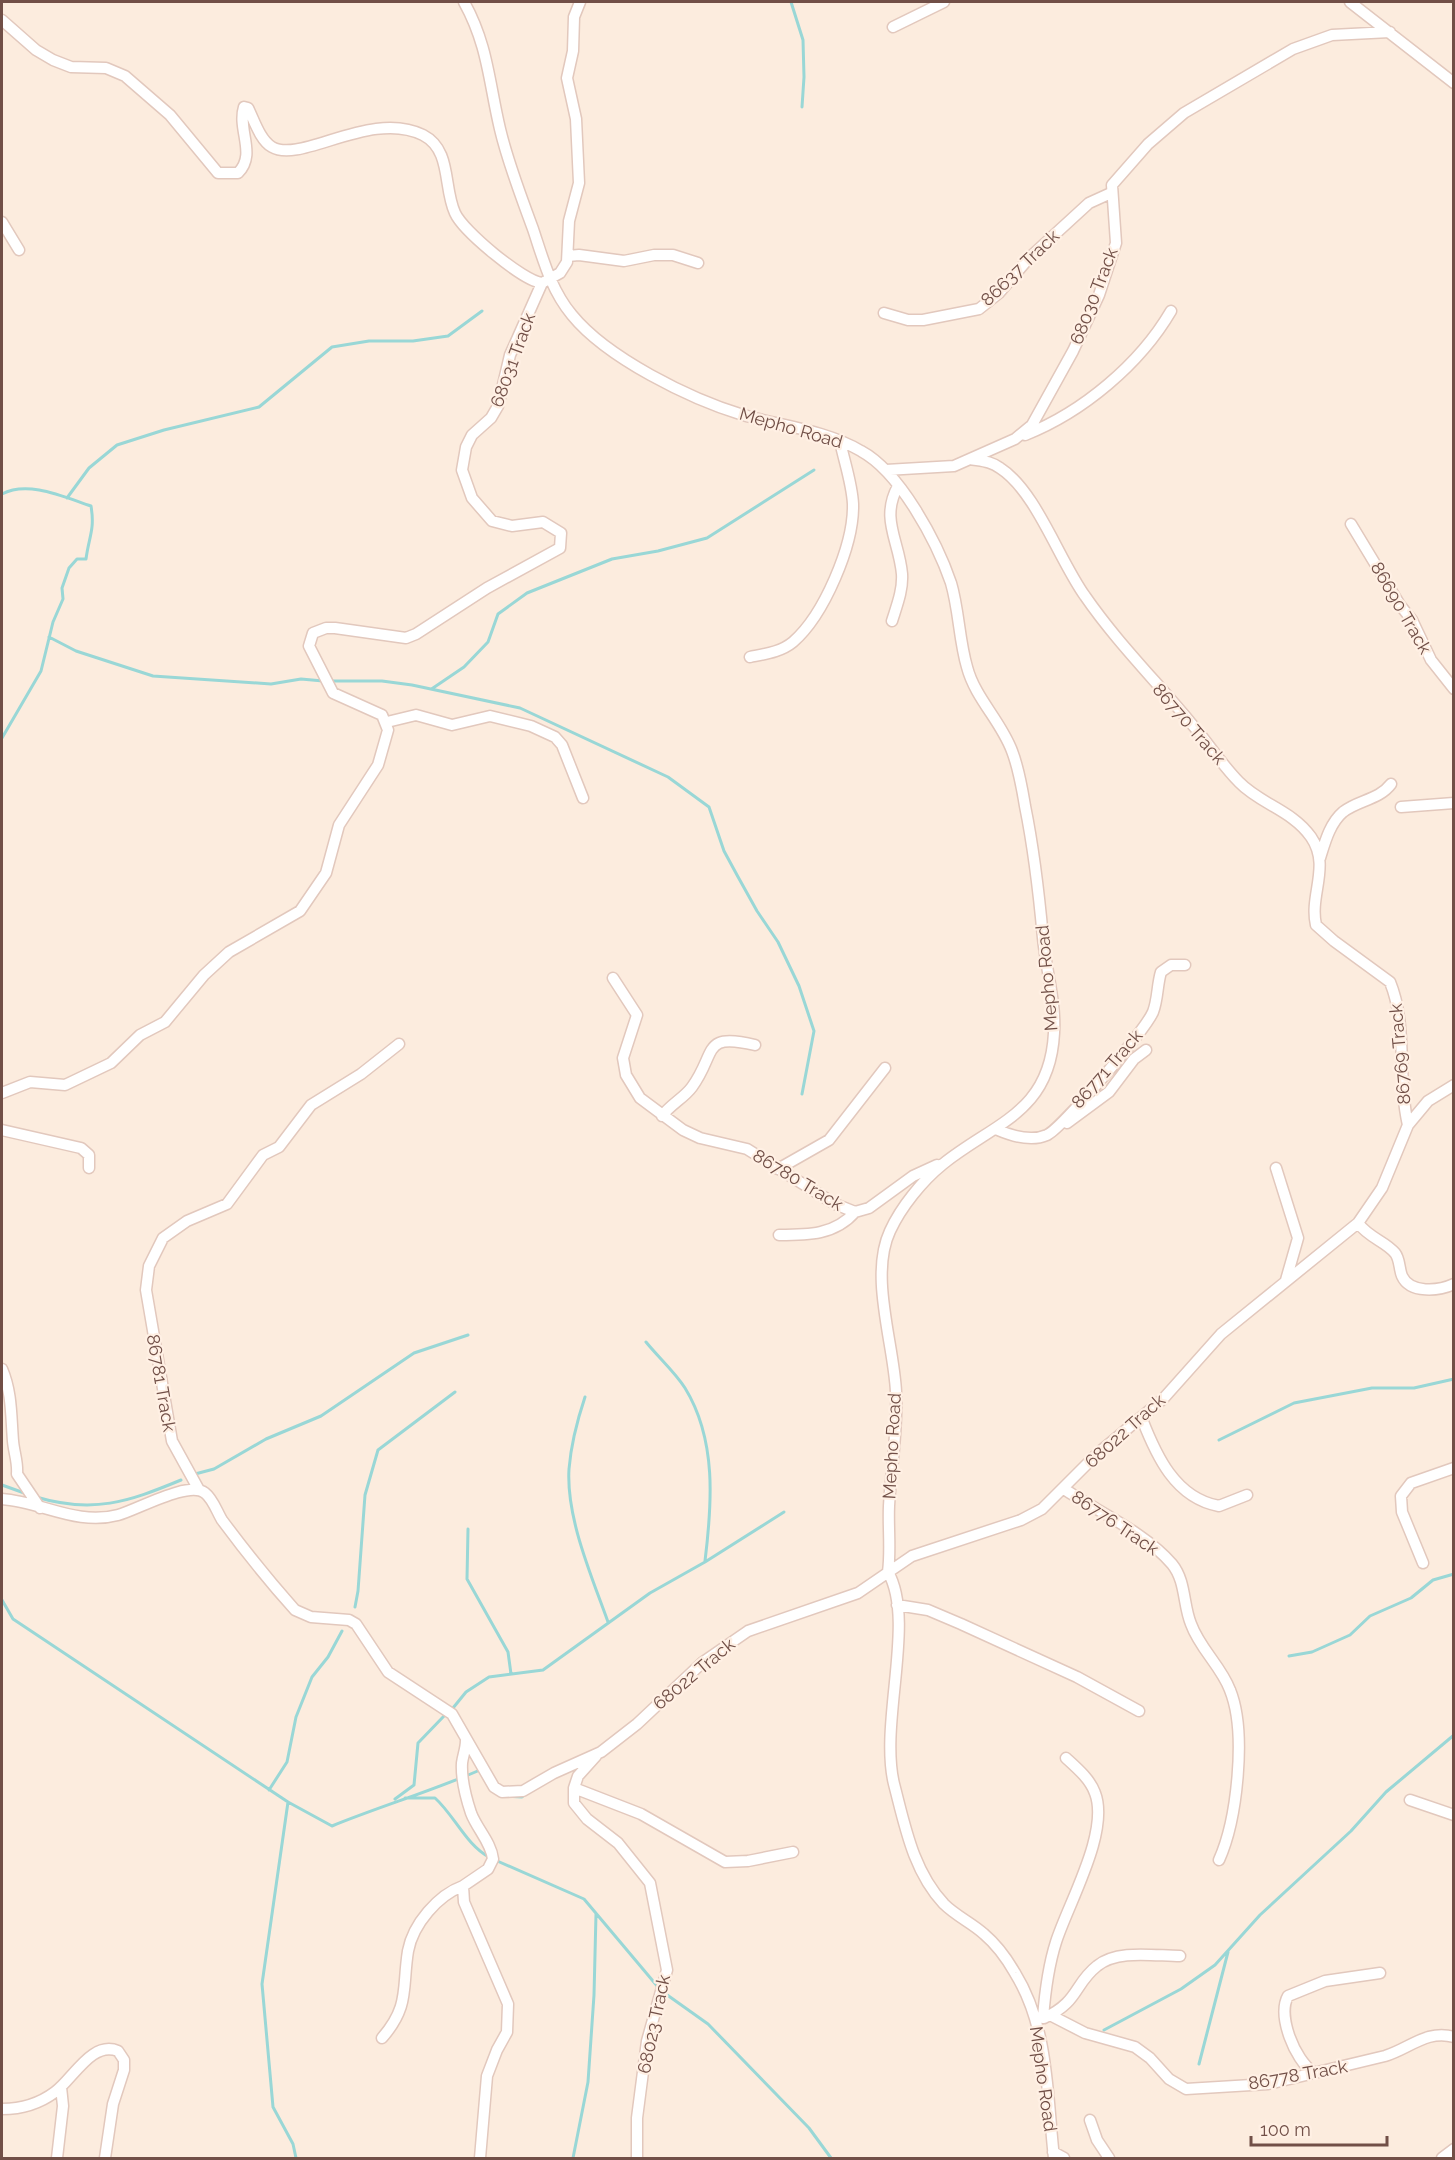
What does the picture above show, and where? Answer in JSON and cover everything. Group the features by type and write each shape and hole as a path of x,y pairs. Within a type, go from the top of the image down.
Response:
{"street":[{"name":"Mepho Road","path":"464,2 486,50 500,130 546,281 569,313 582,327 657,378 709,403 840,441 867,453 886,470 940,556 951,585 967,669 975,689 1013,753 1039,880 1054,1033 1051,1054 1034,1095 998,1130 945,1162 932,1173 890,1231 883,1251 884,1297 896,1391 888,1572 896,1586 897,1605 890,1758 910,1844 928,1884 945,1905 986,1935 1002,1952 1043,2018 1044,2063 1053,2155"},
{"path":"580,2 574,17 573,51 567,78 576,119 579,183 569,221 568,256 579,255 624,261 654,255 673,255 698,263"},
{"path":"893,27 944,2"},
{"path":"1350,2 1454,83"},
{"path":"2,20 36,50 53,60 71,67 106,68 125,76 170,115 218,173 238,173 245,166 247,154 242,111 244,107 248,108 267,143 279,149 301,148 378,128 405,128 427,137 440,152 451,202 460,222 470,233 527,279 546,281"},
{"path":"1111,193 1117,176 1163,129 1184,113 1278,57 1332,35 1390,32"},
{"name":"86637 Track","path":"884,313 908,320 923,320 979,309 990,302 1042,245 1089,203 1111,193"},
{"name":"68030 Track","path":"886,470 941,468 970,459 1014,439 1037,417 1073,351 1099,295 1116,243 1111,193"},
{"path":"2,222 19,250"},
{"name":"68031 Track","path":"387,723 382,715 333,693 309,646 313,633 326,628 335,628 405,638 416,634 487,588 557,551 562,544 558,530 543,522 512,526 492,520 472,498 462,470 466,447 472,435 491,418 498,406 510,356 546,281 565,268 568,256"},
{"path":"1014,439 1047,426 1085,401 1145,348 1171,311"},
{"path":"750,657 772,653 791,643 802,632 836,578 848,544 853,503 840,441"},
{"name":"86770 Track","path":"970,459 991,462 1021,486 1076,584 1152,681 1190,722 1239,782 1293,818 1304,828 1317,847 1320,858 1320,884 1315,910 1316,925 1390,982"},
{"path":"892,621 902,577 889,518 891,499 898,486"},
{"name":"86690 Track","path":"1351,524 1400,605 1412,620 1431,660 1454,689"},
{"path":"2,1093 30,1082 59,1085 71,1083 111,1063 140,1035 165,1022 204,975 229,952 287,919 305,906 326,873 339,825 378,765 387,738 387,723 416,714 452,725 490,716 531,726 547,733 562,745 583,798"},
{"path":"1320,858 1331,828 1343,812 1379,795 1391,784"},
{"path":"1401,807 1454,803"},
{"name":"86771 Track","path":"1054,1131 1114,1066 1147,1023 1156,1000 1161,972 1171,965 1185,965"},
{"name":"86780 Track","path":"614,978 637,1015 623,1058 626,1075 640,1098 662,1116 700,1138 747,1149 835,1204 855,1212 868,1208 913,1176 945,1162"},
{"name":"86769 Track","path":"1390,982 1398,1011 1401,1094 1408,1125"},
{"path":"662,1116 670,1104 691,1089 712,1048 718,1042 732,1039 754,1045"},
{"name":"86781 Track","path":"199,1490 172,1441 147,1305 145,1280 163,1238 187,1221 227,1204 263,1155 279,1148 311,1105 361,1074 399,1044"},
{"path":"998,1130 1028,1138 1038,1138 1054,1131 1109,1092 1134,1059 1146,1050"},
{"path":"778,1169 829,1140 885,1068"},
{"name":"68022 Track","path":"199,1490 209,1498 222,1519 295,1610 311,1617 349,1620 356,1624 388,1672 404,1685 442,1704 452,1714 494,1787 512,1793 523,1791 554,1773 601,1752 637,1724 686,1677 726,1644 774,1621 858,1593 903,1561 928,1549 1033,1515 1064,1489 1097,1454 1142,1419 1180,1381 1221,1334 1358,1223 1382,1188 1408,1125 1428,1101 1454,1084"},
{"path":"2,1130 81,1148 88,1155 89,1168"},
{"path":"1276,1168 1298,1238 1286,1280"},
{"path":"779,1235 826,1232 839,1226 855,1212"},
{"path":"1358,1223 1369,1236 1395,1254 1402,1277 1407,1282 1425,1290 1442,1289 1454,1284"},
{"path":"2,1369 8,1387 13,1442 18,1463 17,1474 41,1509"},
{"path":"1142,1419 1161,1464 1185,1489 1199,1499 1219,1506 1247,1495"},
{"path":"1423,1563 1402,1512 1401,1496 1412,1483 1454,1468"},
{"name":"86776 Track","path":"1064,1489 1152,1546 1174,1566 1180,1580 1191,1626 1231,1692 1236,1713 1238,1771 1229,1831 1219,1860"},
{"path":"2,1499 78,1517 107,1518 180,1492 199,1490"},
{"path":"897,1605 928,1610 961,1624 1077,1677 1139,1711"},
{"path":"382,2038 394,2024 401,2006 411,1941 440,1897 463,1886 488,1869 493,1860 491,1848 472,1816 468,1803 462,1761 466,1750 466,1738"},
{"path":"601,1752 578,1776 574,1788 640,1814 725,1862 748,1861 792,1852"},
{"path":"1043,2018 1045,1990 1052,1956 1088,1863 1097,1816 1095,1792 1088,1780 1066,1758"},
{"name":"68023 Track","path":"574,1788 574,1803 578,1811 618,1843 650,1883 666,1959 665,1981 652,2017 641,2086 637,2158"},
{"path":"1410,1800 1454,1815"},
{"path":"463,1886 466,1912 508,2004 507,2032 496,2050 488,2076 480,2158"},
{"path":"1043,2018 1069,2003 1088,1975 1106,1960 1131,1956 1180,1956"},
{"path":"1313,2072 1303,2064 1287,2025 1284,2010 1288,1996 1325,1981 1380,1973"},
{"name":"86778 Track","path":"1043,2018 1135,2047 1150,2058 1169,2079 1186,2088 1268,2084 1399,2052 1430,2035 1454,2037"},
{"path":"2,2109 28,2106 61,2087 97,2052 112,2049 122,2055 124,2070 113,2104 105,2158"},
{"path":"57,2158 63,2106 61,2087"},
{"path":"1090,2120 1097,2140 1109,2158"},
{"path":"1442,2158 1454,2149"},
{"path":"1053,2155 1064,2158"}],"waterway":[{"path":"791,2 803,40 802,107"},
{"path":"67,498 89,468 117,445 164,430 259,407 332,347 369,341 413,341 448,336 482,311"},
{"path":"433,688 464,667 488,642 498,614 527,593 612,559 658,551 707,538 814,470"},
{"path":"2,494 23,489 46,491 91,506 92,521 86,559 77,559 69,568 62,588 63,599 53,622 41,671 2,738"},
{"path":"49,637 76,651 153,676 271,684 301,679 323,681"},
{"path":"330,681 382,681 412,685 520,708 668,777 709,807 724,851 757,911 778,942 799,986 814,1031 802,1094"},
{"path":"195,1474 214,1469 266,1439 321,1416 414,1353 468,1335"},
{"path":"646,1342 685,1388 703,1429 710,1473 705,1561"},
{"path":"1219,1440 1294,1403 1372,1388 1414,1388 1454,1379"},
{"path":"355,1607 365,1495 378,1450 455,1392"},
{"path":"585,1397 571,1451 569,1488 581,1547 608,1622"},
{"path":"36,1497 75,1505 93,1505 127,1500 181,1480"},
{"path":"2,1485 27,1494"},
{"path":"453,1708 466,1692 489,1677 543,1670 650,1593 705,1562 784,1512"},
{"path":"468,1529 467,1579 508,1652 511,1674"},
{"path":"1289,1656 1312,1652 1350,1635 1370,1616 1411,1598 1433,1580 1454,1574"},
{"path":"2,1600 13,1619 288,1802 262,1984 273,2107 293,2144 296,2158"},
{"path":"269,1790 287,1762 296,1717 312,1677 328,1657 342,1631"},
{"path":"395,1799 414,1785 418,1743 444,1716"},
{"path":"1104,2030 1181,1989 1215,1965 1260,1915 1351,1831 1386,1792 1454,1735"},
{"path":"288,1802 332,1826 480,1770"},
{"path":"503,1796 522,1797 525,1794"},
{"path":"405,1798 435,1798 474,1846 489,1857"},
{"path":"495,1860 584,1899 658,1987"},
{"path":"573,2158 588,2082 594,1995 596,1914"},
{"path":"1199,2064 1228,1952"},
{"path":"663,1992 708,2024 809,2128 831,2158"}]}
